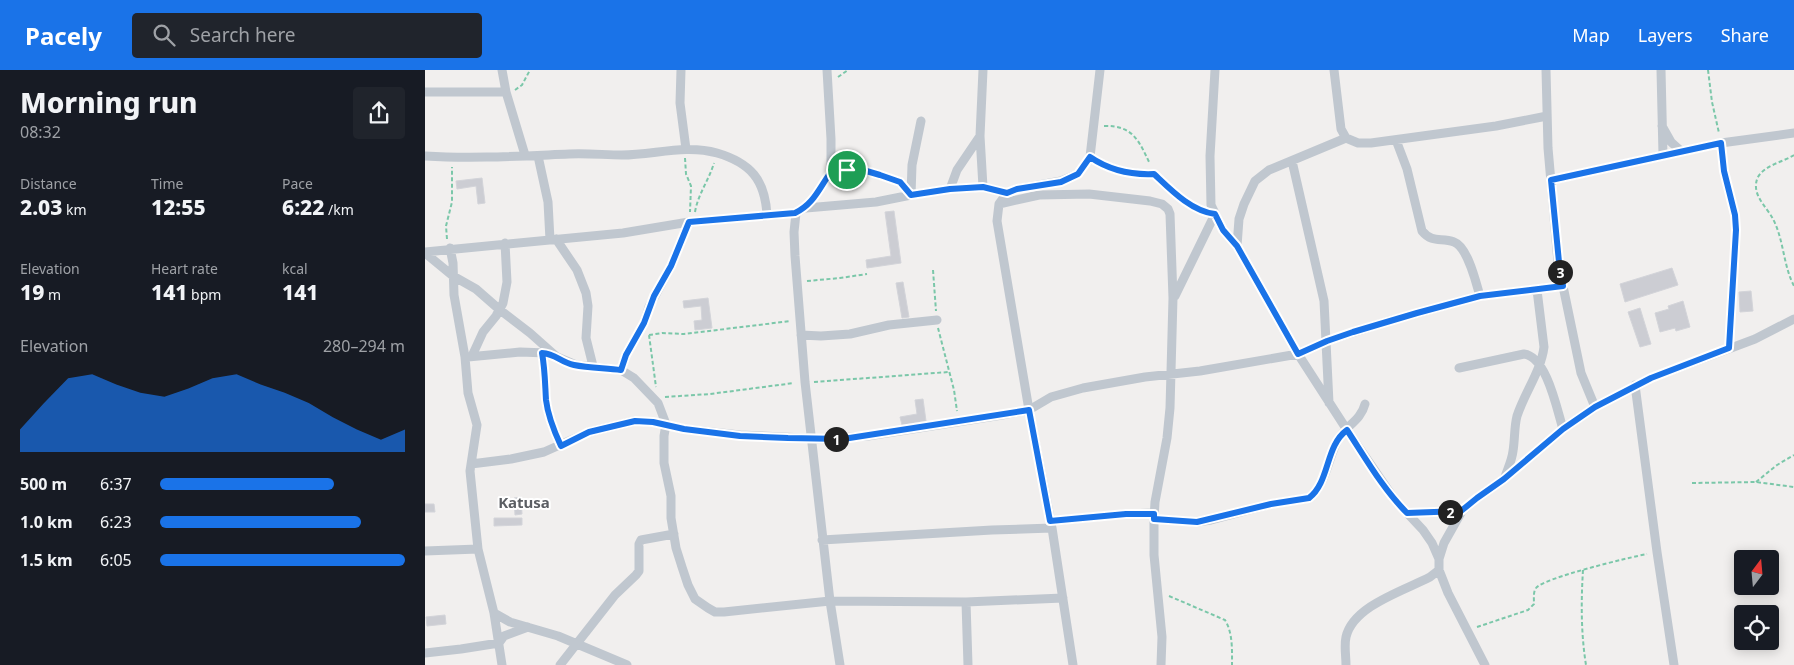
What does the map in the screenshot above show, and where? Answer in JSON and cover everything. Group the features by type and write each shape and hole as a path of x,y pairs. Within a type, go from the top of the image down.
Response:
{"street":[{"path":"502,70 506,92 525,155"},
{"path":"681,70 681,104 686,149"},
{"path":"806,208 831,172 827,70"},
{"path":"983,70 980,136 983,187"},
{"path":"1073,665 1051,525 1029,410 997,221 999,204 1007,193 1017,189 1061,182 1078,174 1090,157 1095,127 1100,70"},
{"path":"1215,70 1210,156 1211,205 1215,214 1223,230 1237,246 1298,354 1329,403 1386,489 1423,530 1439,559"},
{"path":"1334,70 1341,129 1346,138 1358,143 1396,140 1547,116"},
{"path":"1546,70 1551,180 1559,262 1581,373 1595,407"},
{"path":"1661,70 1663,155"},
{"path":"425,92 506,92"},
{"path":"911,195 913,158 921,122"},
{"path":"1661,124 1671,142 1681,152"},
{"path":"1551,180 1721,143 1794,133"},
{"path":"950,189 957,170 980,136"},
{"path":"1237,246 1239,219 1255,181 1269,170 1346,138"},
{"path":"1396,140 1407,170 1422,231 1427,237 1455,242 1461,247 1467,258 1480,296"},
{"path":"425,156 538,156 587,153 623,155 686,149 718,154 746,167 756,176 763,189 767,215"},
{"path":"538,156 548,202 553,240 577,270 586,293 588,306 586,338 593,366"},
{"path":"1090,157 1101,164 1138,175 1154,174 1178,197 1201,211 1215,214"},
{"path":"1292,161 1323,292 1329,403"},
{"path":"831,172 838,170 863,170 900,182 911,195"},
{"path":"425,252 505,243 623,234 692,222 795,213 806,208 876,202 950,189 983,187 1007,193"},
{"path":"999,204 1054,194 1089,194 1149,200 1162,204 1168,209 1170,214 1173,298 1171,374 1167,438 1154,516 1157,592 1162,637 1161,665"},
{"path":"795,213 794,232 805,382 822,540 840,665"},
{"path":"1173,298 1215,214"},
{"path":"621,370 630,346 644,323 654,296 692,222"},
{"path":"469,357 483,332 500,310 507,282 505,243"},
{"path":"450,248 453,263 454,295 469,357 468,393 477,426 471,464 471,480 479,549 494,613 502,665"},
{"path":"425,252 453,276 476,289 552,353 569,363 621,370 634,378 657,400 666,424 664,463 671,496 676,548 688,585 695,599 715,612 830,601 966,602 1063,598"},
{"path":"471,464 511,460 545,452 589,432 626,422 643,421 713,433 765,438 843,439 1029,410 1051,397 1066,392 1145,377 1200,371 1298,354 1327,341 1408,315 1480,296 1563,286"},
{"path":"1504,479 1513,454 1514,433 1518,414 1539,366 1544,347 1537,290"},
{"path":"1485,665 1448,593 1439,570 1439,559 1444,543 1461,511 1504,479 1563,429 1595,407 1635,384 1755,339 1794,319"},
{"path":"801,335 851,334 889,325 937,320"},
{"path":"469,357 520,352 552,353"},
{"path":"542,353 545,367 546,401 553,428 561,446"},
{"path":"1459,368 1524,354 1529,355 1539,366 1551,389 1563,429"},
{"path":"1635,384 1674,665"},
{"path":"822,540 1051,525 1126,514 1197,522 1271,504 1309,498 1319,486 1340,437 1360,417 1365,404"},
{"path":"1407,513 1461,511"},
{"path":"560,665 615,595 639,570 639,544 641,540 674,534"},
{"path":"425,551 479,549"},
{"path":"1346,665 1345,638 1351,624 1361,612 1430,577 1439,570"},
{"path":"966,602 968,665"},
{"path":"494,613 511,622 558,636 627,665"},
{"path":"425,653 499,643 504,636 529,627"}],"path":[{"path":"506,92 517,90 530,70"},
{"path":"1709,70 1712,102 1721,143 1724,171 1735,215 1736,230 1729,348"},
{"path":"1095,127 1112,126 1125,128 1142,146 1154,174"},
{"path":"686,149 685,170 691,186 692,222"},
{"path":"692,222 698,200 718,154"},
{"path":"1794,154 1765,170 1759,176 1757,187 1761,203 1776,225 1787,268 1794,286"},
{"path":"450,248 446,226 452,202 451,181 454,157"},
{"path":"933,270 940,339 954,390 959,421"},
{"path":"797,282 867,274"},
{"path":"630,346 649,335 663,333 684,334 800,320"},
{"path":"649,335 657,400 805,382 949,372"},
{"path":"1756,482 1777,465 1794,455"},
{"path":"1692,483 1756,482 1794,487"},
{"path":"1467,631 1528,610 1534,604 1534,593 1539,586 1583,570 1657,552"},
{"path":"1583,570 1581,612 1586,665"},
{"path":"1157,592 1195,606 1225,620 1231,634 1232,665"}],"building":[{"path":"482,178 485,203 478,204 476,186 457,189 456,181"},
{"path":"894,211 901,263 867,268 866,260 891,256 885,212"},
{"path":"1672,268 1678,285 1625,302 1620,284"},
{"path":"903,282 909,317 902,318 896,283"},
{"path":"1751,291 1753,311 1740,312 1739,292"},
{"path":"708,298 712,328 695,330 694,321 702,320 701,306 684,308 683,301"},
{"path":"1683,301 1690,327 1676,331 1675,328 1660,332 1655,313 1669,309 1668,306"},
{"path":"1640,308 1651,344 1640,347 1628,312"},
{"path":"923,399 926,421 902,425 900,417 917,414 915,400"},
{"path":"521,497 522,514 515,515 514,498"},
{"path":"425,504 434,504 435,512 425,512"},
{"path":"494,518 522,518 522,525 494,526"},
{"path":"445,615 446,624 427,626 426,617"}],"district":[{"name":"Katusa","path":"524,502"}],"route":[{"path":"1721,143 1724,171 1735,215 1736,230 1729,348 1635,384 1595,407 1563,429 1504,479 1461,511 1430,514 1407,513 1382,483 1347,430 1340,437 1331,454 1319,486 1309,498 1271,504 1197,522 1154,519 1154,514 1126,514 1050,521 1029,410 843,439 740,436 684,429 653,422 635,421 589,432 561,446 553,428 546,401 546,378 542,353 552,353 563,361 576,365 621,370 630,346 644,323 654,296 678,251 689,222 795,213 806,208 831,172 847,170 863,170 900,182 911,195 950,189 983,187 1007,193 1017,189 1061,182 1078,174 1090,157 1101,164 1138,175 1154,174 1178,197 1201,211 1215,214 1223,230 1237,246 1298,354 1311,347 1353,332 1480,296 1563,286 1551,180 1721,143"}]}
